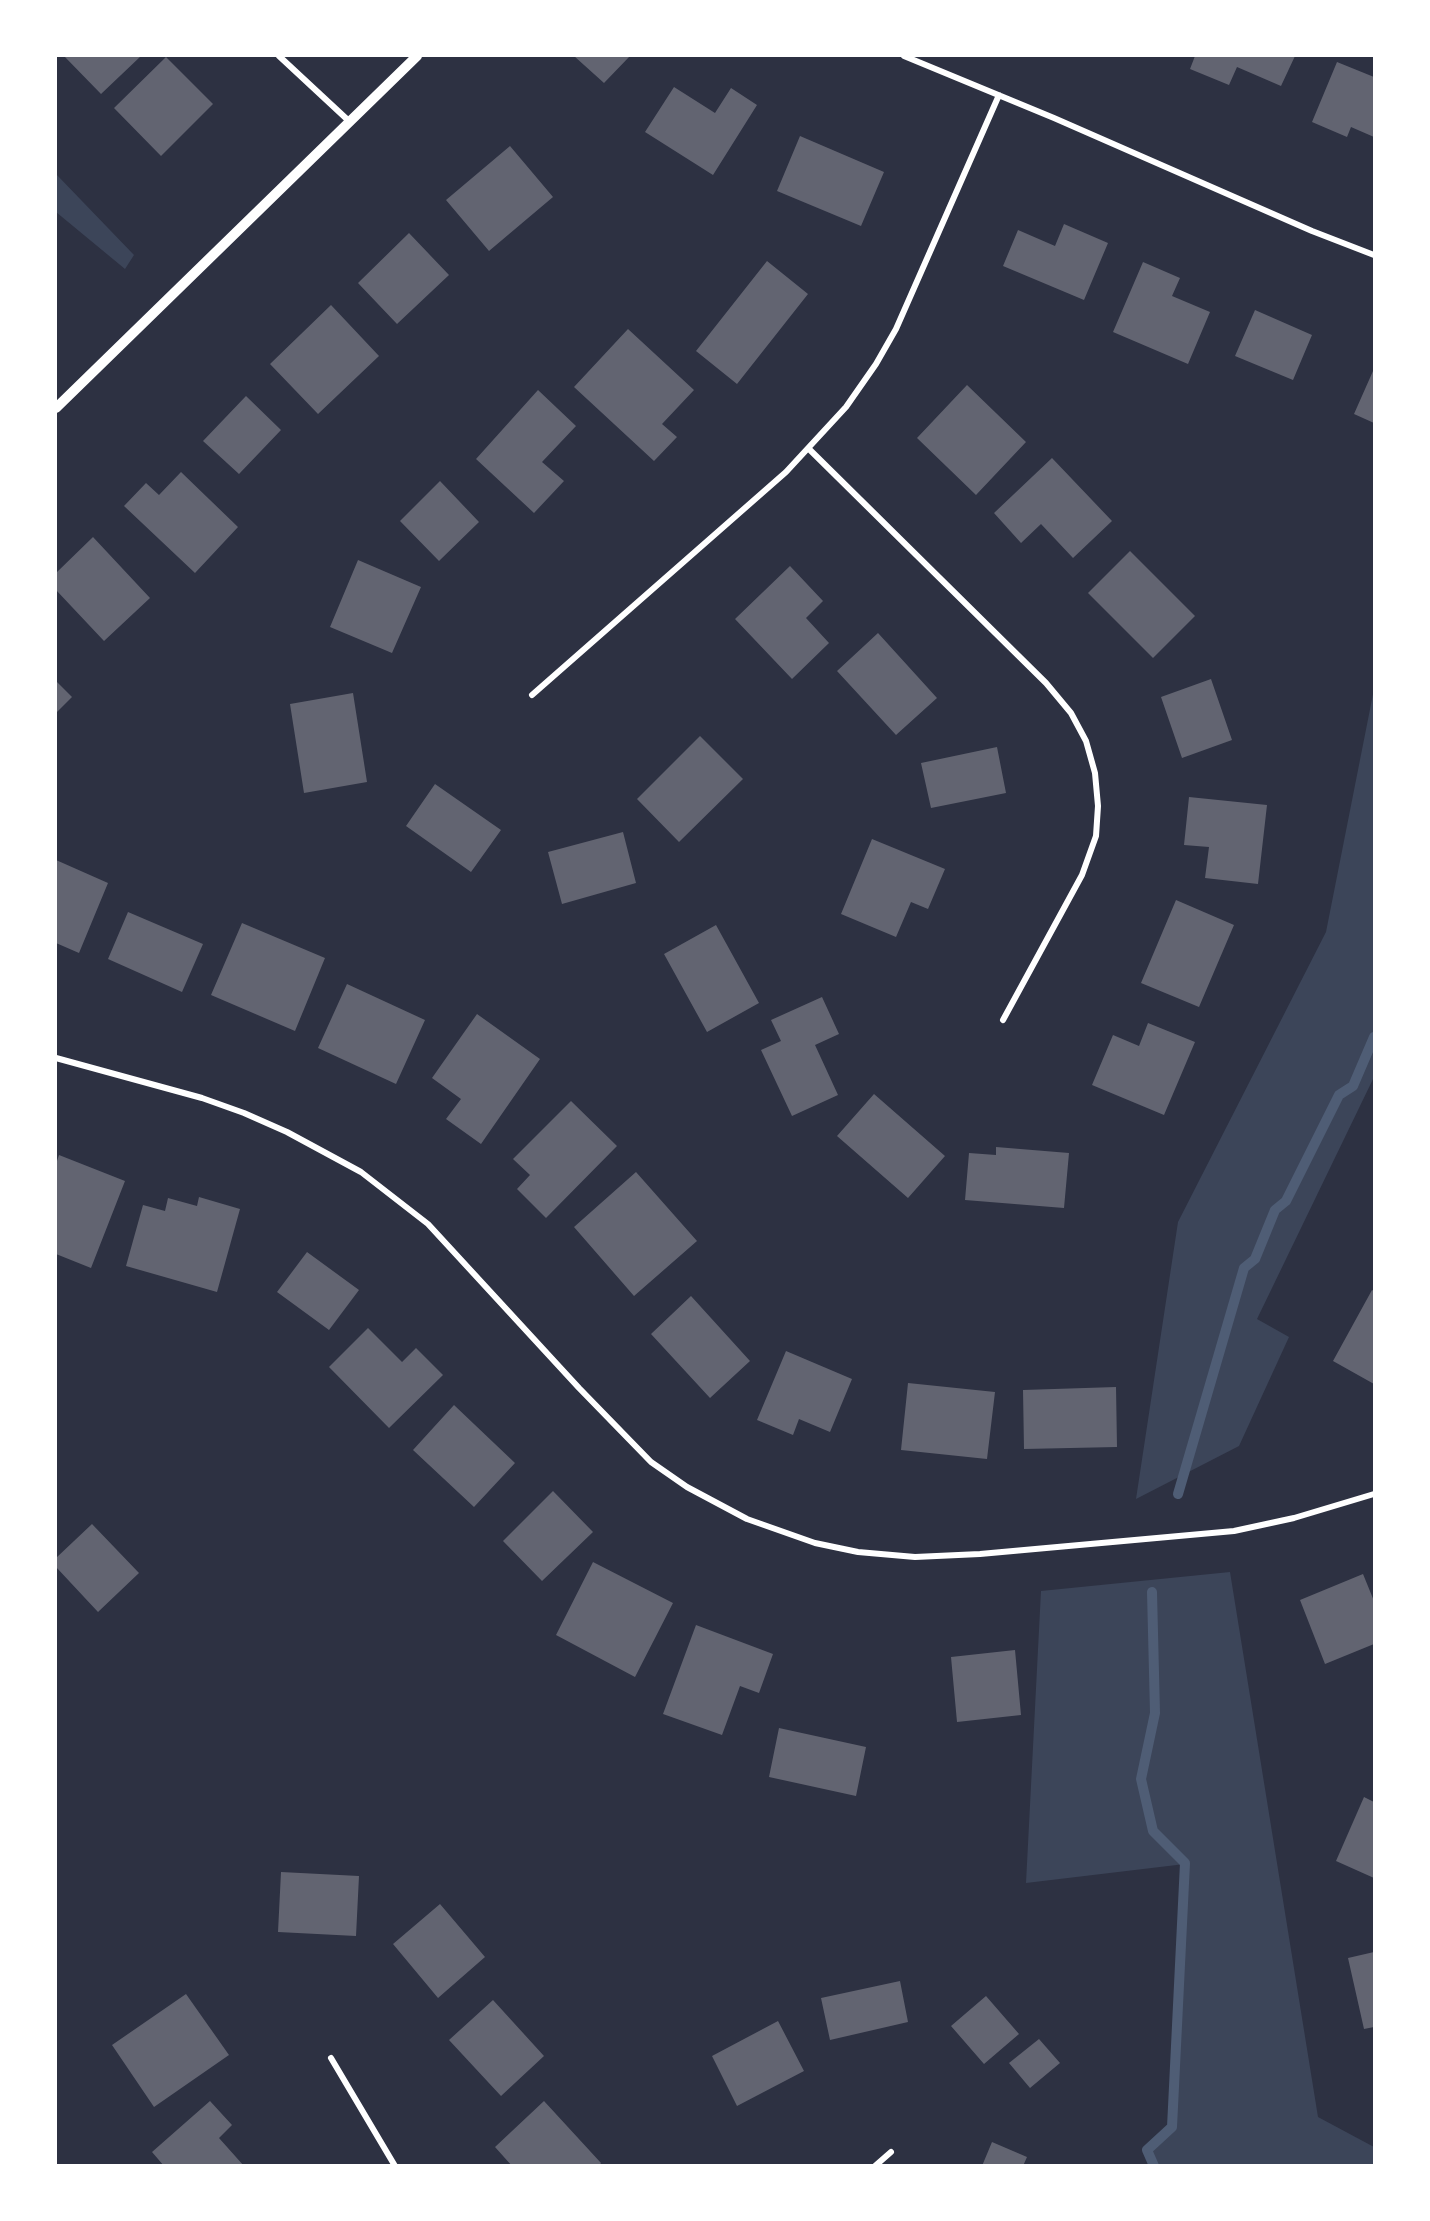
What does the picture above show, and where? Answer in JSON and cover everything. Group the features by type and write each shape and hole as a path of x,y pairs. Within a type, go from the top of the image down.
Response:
{"street":[{"path":"279,56 350,122"},
{"path":"56,408 417,56"},
{"path":"904,56 1270,213 1374,255"},
{"path":"532,695 809,449 846,407 897,329 999,95"},
{"path":"809,449 1046,683 1071,713 1086,741 1095,773 1098,806 1096,836 1082,875 1003,1020"},
{"path":"56,1058 201,1098 244,1113 306,1141 361,1172 428,1224 579,1388 651,1462 687,1487 747,1519 815,1543 858,1552 915,1557 980,1554 1234,1531 1294,1518 1374,1494"},
{"path":"332,2058 395,2166"},
{"path":"875,2166 891,2152"}],"shaded area":[{"path":"56,174 134,255 125,269 56,212"},
{"path":"1374,689 1374,1077 1257,1319 1289,1337 1239,1446 1136,1499 1178,1222 1326,932"},
{"path":"1230,1572 1318,2117 1374,2147 1374,2165 1154,2165 1147,2150 1172,2127 1185,1864 1026,1883 1041,1591"}],"building":[{"path":"64,56 141,56 101,94"},
{"path":"574,56 630,56 604,83"},
{"path":"1195,56 1295,56 1281,86 1237,67 1229,85 1190,69"},
{"path":"166,57 213,104 161,156 114,108"},
{"path":"1337,62 1374,77 1374,137 1351,127 1347,137 1312,122"},
{"path":"674,87 715,113 731,88 757,105 713,175 645,132"},
{"path":"800,136 884,172 861,226 777,191"},
{"path":"510,146 553,197 489,251 446,200"},
{"path":"1064,224 1108,243 1084,300 1003,266 1018,230 1055,246"},
{"path":"409,233 449,275 397,324 358,283"},
{"path":"767,261 808,294 737,384 696,351"},
{"path":"1143,262 1180,278 1172,296 1210,312 1188,364 1113,332"},
{"path":"331,305 379,356 318,414 270,364"},
{"path":"1255,310 1312,335 1293,380 1235,356"},
{"path":"628,329 694,390 662,424 677,437 654,461 574,387"},
{"path":"1374,371 1374,423 1354,414"},
{"path":"967,385 1026,442 976,495 917,438"},
{"path":"538,390 576,426 542,462 564,481 534,513 476,459"},
{"path":"246,396 281,430 239,474 203,441"},
{"path":"1052,458 1112,521 1073,558 1041,524 1021,543 994,513"},
{"path":"181,472 238,527 195,573 124,506 146,483 159,495"},
{"path":"440,481 479,522 439,561 400,521"},
{"path":"93,537 150,598 104,641 56,590 56,573"},
{"path":"1130,551 1195,616 1153,658 1088,593"},
{"path":"358,560 421,587 392,653 330,627"},
{"path":"790,566 823,601 806,618 829,643 792,679 735,619"},
{"path":"878,633 937,698 896,735 837,671"},
{"path":"1211,679 1232,740 1182,758 1161,697"},
{"path":"56,681 72,697 56,713"},
{"path":"353,693 367,782 304,793 290,704"},
{"path":"700,736 743,779 679,842 637,799"},
{"path":"997,747 1006,793 931,808 921,763"},
{"path":"435,784 501,830 471,872 406,826"},
{"path":"1189,797 1267,805 1258,884 1205,878 1209,847 1184,845"},
{"path":"623,832 636,883 562,904 548,852"},
{"path":"872,839 945,869 928,909 911,902 896,937 841,914"},
{"path":"56,860 108,883 79,953 56,943"},
{"path":"1176,900 1234,925 1199,1007 1141,983"},
{"path":"128,912 203,944 182,992 108,959"},
{"path":"242,923 325,958 295,1031 211,995"},
{"path":"716,925 759,1003 707,1032 664,954"},
{"path":"347,984 425,1020 396,1084 318,1048"},
{"path":"822,997 839,1034 815,1045 838,1095 792,1116 761,1050 781,1041 771,1020"},
{"path":"477,1014 540,1059 481,1144 446,1119 461,1099 432,1078"},
{"path":"1148,1023 1195,1042 1164,1115 1092,1085 1113,1035 1139,1046"},
{"path":"874,1094 945,1156 908,1198 837,1136"},
{"path":"571,1101 617,1146 546,1218 517,1189 530,1175 513,1159"},
{"path":"996,1147 1069,1153 1064,1208 965,1200 969,1153 996,1155"},
{"path":"59,1155 125,1181 91,1268 56,1254 56,1164"},
{"path":"636,1172 697,1241 634,1296 574,1227"},
{"path":"199,1197 240,1209 217,1292 126,1266 143,1205 165,1211 168,1198 197,1206"},
{"path":"307,1252 359,1290 329,1330 277,1292"},
{"path":"1372,1290 1374,1291 1374,1384 1333,1361"},
{"path":"691,1296 750,1361 710,1398 651,1334"},
{"path":"368,1328 402,1362 416,1348 443,1375 389,1428 329,1367"},
{"path":"786,1351 852,1379 830,1432 799,1419 793,1435 757,1420"},
{"path":"908,1383 995,1392 987,1459 901,1450"},
{"path":"1116,1387 1117,1447 1024,1449 1023,1390"},
{"path":"454,1405 515,1463 474,1507 413,1450"},
{"path":"553,1491 593,1532 542,1581 503,1541"},
{"path":"92,1524 139,1573 98,1612 56,1567 56,1558"},
{"path":"593,1562 673,1603 635,1677 556,1635"},
{"path":"1363,1574 1374,1601 1374,1644 1325,1664 1300,1600"},
{"path":"696,1625 773,1654 759,1693 740,1686 722,1735 663,1714"},
{"path":"1015,1650 1021,1715 957,1722 951,1657"},
{"path":"779,1728 866,1747 856,1796 769,1777"},
{"path":"1364,1797 1374,1802 1374,1878 1336,1861"},
{"path":"281,1872 359,1876 356,1936 278,1932"},
{"path":"440,1904 485,1957 438,1998 393,1944"},
{"path":"1374,1952 1374,2027 1364,2029 1348,1958"},
{"path":"900,1981 908,2022 830,2040 821,1998"},
{"path":"186,1994 229,2055 154,2107 112,2045"},
{"path":"986,1996 1019,2034 984,2064 951,2026"},
{"path":"493,2000 544,2056 501,2096 449,2040"},
{"path":"778,2021 804,2071 737,2106 712,2056"},
{"path":"1039,2039 1060,2063 1030,2088 1009,2063"},
{"path":"210,2101 232,2125 219,2138 244,2166 164,2166 152,2152"},
{"path":"544,2101 601,2163 599,2166 512,2166 495,2147"},
{"path":"992,2142 1027,2157 1023,2166 982,2166"}],"waterway":[{"path":"1178,1494 1244,1268 1255,1259 1275,1210 1286,1201 1339,1095 1353,1086 1374,1037"},
{"path":"1152,1592 1155,1713 1141,1779 1153,1831 1185,1863 1172,2127 1147,2150 1154,2166"}]}
